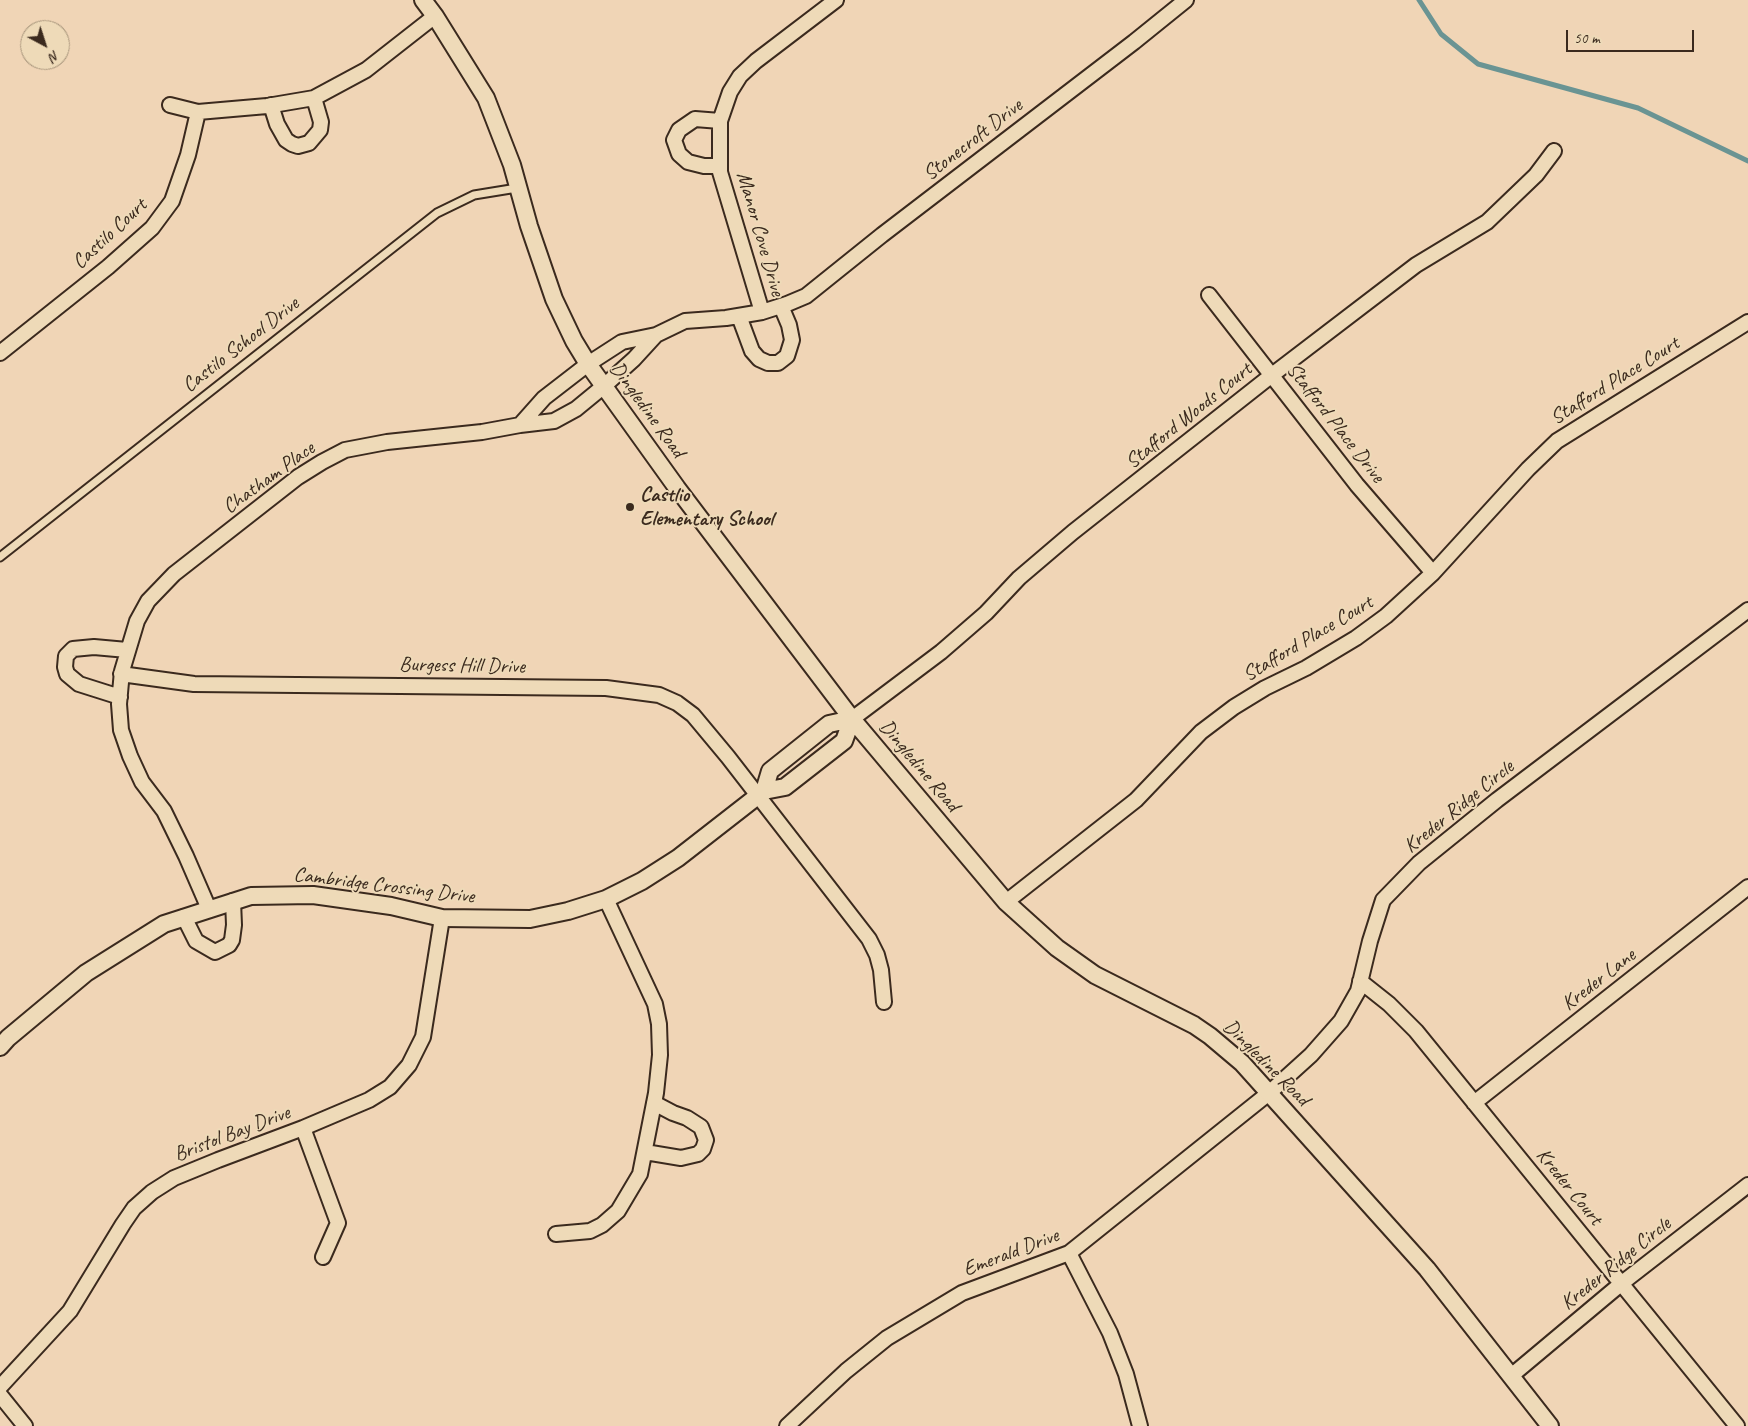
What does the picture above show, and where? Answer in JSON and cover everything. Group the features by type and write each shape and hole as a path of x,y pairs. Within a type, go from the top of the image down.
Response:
{"street":[{"name":"Dingledine Road","path":"423,0 486,98 512,165 528,226 554,299 574,342 677,488 852,719 1006,902 1057,948 1095,975 1194,1024 1242,1063 1427,1269 1550,1426"},
{"name":"Manor Cove Drive","path":"762,312 720,172 720,121 730,92 740,76 756,61 836,0"},
{"name":"Stonecroft Drive","path":"588,364 622,342 656,334 685,321 762,312 806,296 1186,0"},
{"path":"170,105 198,112 271,105 314,98 366,70 434,16"},
{"path":"271,105 277,124 286,140 298,146 308,143 320,130 321,122 314,98"},
{"name":"Castilo Court","path":"0,352 108,267 152,228 172,201 188,154 198,112"},
{"name":"Manor Cove Drive","path":"720,121 695,119 679,130 674,140 679,154 688,162 704,166 720,166"},
{"name":"Stafford Woods Court","path":"852,719 941,652 980,619 1018,578 1272,375 1416,265 1487,222 1536,175 1554,151"},
{"name":"Stafford Place Drive","path":"1209,295 1357,485 1433,573"},
{"path":"739,316 752,352 759,359 768,363 778,363 787,356 792,340 789,325 781,306"},
{"name":"Stafford Place Court","path":"1006,902 1136,800 1201,732 1234,707 1356,638 1400,604 1433,573 1528,469 1557,441 1748,322"},
{"name":"Stonecroft Drive","path":"604,386 634,359 656,334"},
{"path":"520,425 544,398 588,364"},
{"name":"Chatham Place","path":"209,909 164,811 142,782 121,730 121,674 137,621 148,601 174,574 298,477 346,450 378,444 482,432 554,421 576,409 604,386"},
{"name":"Kreder Ridge Circle","path":"1269,1093 1312,1056 1341,1021 1358,990 1370,940 1384,900 1419,863 1497,800 1748,610"},
{"path":"120,697 79,684 68,674 65,667 66,656 73,649 127,650"},
{"name":"Burgess Hill Drive","path":"121,674 194,684 606,688 659,695 677,702 693,715 761,794 869,939 882,970 884,1002"},
{"path":"761,794 770,771 829,724 852,719"},
{"name":"Cambridge Crossing Drive","path":"0,1047 86,973 164,924 251,896 313,895 391,906 442,918 530,919 568,911 606,899 642,881 678,858 761,794 784,787 844,741 852,719"},
{"name":"Kreder Lane","path":"1474,1103 1748,887"},
{"path":"556,1234 590,1231 602,1225 618,1211 640,1174 654,1103 660,1055 660,1024 655,1004 606,899"},
{"path":"184,917 196,941 215,952 229,945 232,940 234,925 233,901"},
{"name":"Bristol Bay Drive","path":"0,1387 70,1311 134,1208 152,1192 174,1178 370,1100 390,1087 409,1065 423,1037 442,918"},
{"name":"Kreder Court","path":"1360,981 1389,1004 1416,1031 1737,1426"},
{"name":"Emerald Drive","path":"787,1426 846,1371 887,1338 962,1293 1069,1253 1269,1093"},
{"path":"645,1152 681,1158 698,1154 704,1149 706,1140 701,1127 687,1118 654,1103"},
{"path":"303,1128 338,1223 324,1258"},
{"name":"Kreder Ridge Circle","path":"1511,1376 1622,1283 1748,1185"},
{"path":"1069,1253 1110,1333 1126,1374 1140,1426"},
{"path":"0,1395 25,1426"}],"lane":[{"name":"Castilo School Drive","path":"0,557 437,214 474,195 517,188"}],"waterway":[{"path":"1419,0 1441,34 1478,64 1638,108 1748,161"}],"place":[{"name":"Castlio Elementary School","path":"630,507"}]}
